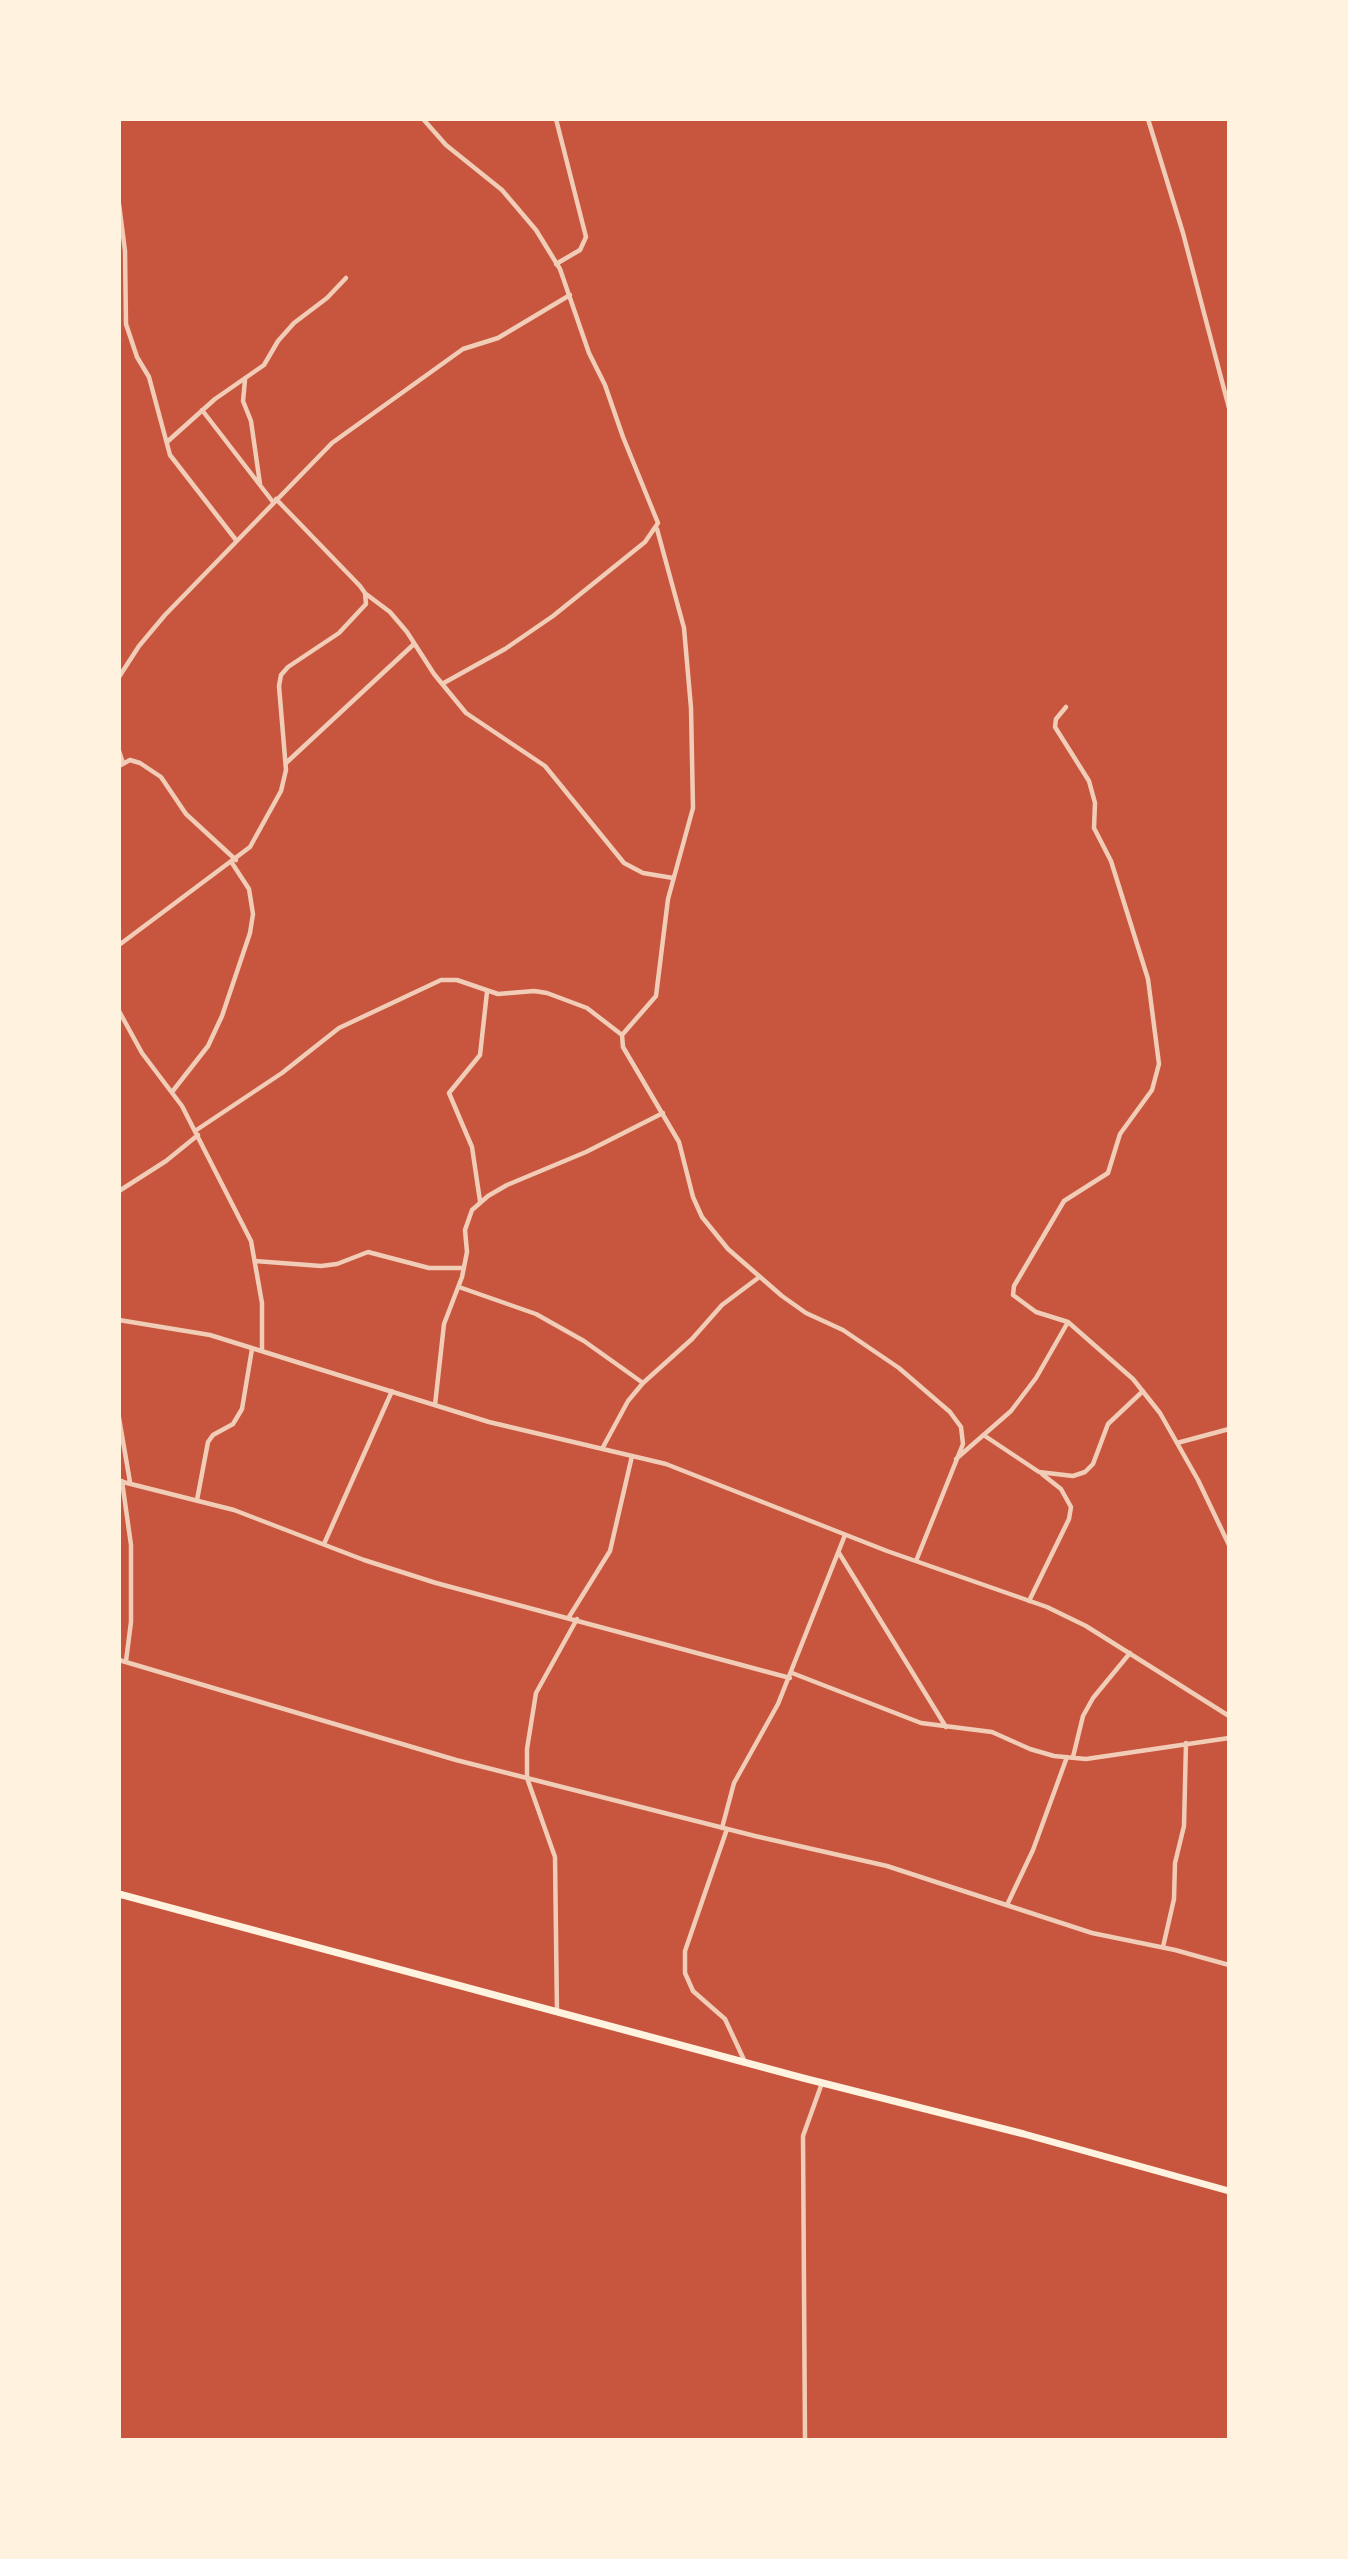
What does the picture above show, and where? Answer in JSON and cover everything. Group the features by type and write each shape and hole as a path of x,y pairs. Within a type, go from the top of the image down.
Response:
{"highway":[{"path":"119,1894 746,2063 1024,2134 1229,2192"}],"street":[{"path":"423,119 446,145 502,190 536,230 556,264 654,513 684,628 691,708 693,808 690,830 673,878 656,996 622,1035"},
{"path":"556,119 586,237 580,250 556,264"},
{"path":"1148,119 1187,246 1229,408"},
{"path":"119,204 125,251 127,324 137,357 149,377 170,455 236,540"},
{"path":"167,442 202,410 264,365 278,341 294,323 346,278"},
{"path":"119,677 156,626 332,443 411,384 464,349 498,338 570,295"},
{"path":"245,379 242,393 251,421 260,485"},
{"path":"202,410 260,485 365,593 390,612 466,713 545,766 625,863 643,873 673,878"},
{"path":"442,684 505,649 554,616 645,542 657,529"},
{"path":"119,945 234,862 250,847 281,791 286,763 279,686 281,675 288,667 314,652 352,621 366,604 365,593"},
{"path":"286,763 414,644"},
{"path":"1066,707 1056,719 1055,727 1089,781 1095,803 1094,828 1111,861 1149,979 1159,1064 1152,1090 1120,1134 1108,1173 1064,1201 1014,1286 1013,1295 1023,1305 1068,1322 1110,1357 1143,1391 1177,1443 1229,1545"},
{"path":"119,751 121,765 130,760 140,763 161,777 186,814 234,862 250,889 253,914 250,933 222,1016 208,1046 172,1092"},
{"path":"119,1191 166,1161 197,1133 320,1042 359,1018 441,980 457,980 487,992 547,993 587,1008 622,1035 628,1061 663,1113 684,1156 693,1197 702,1217 728,1249 758,1278 806,1313 843,1330 899,1368 950,1412 964,1436 916,1561"},
{"path":"480,1202 472,1147 449,1093 480,1055 487,992"},
{"path":"119,1011 142,1054 172,1092 197,1133 251,1241 261,1303 262,1351"},
{"path":"435,1405 444,1324 464,1268 467,1220 480,1202 508,1185 586,1152 663,1113"},
{"path":"256,1261 321,1266 337,1264 368,1252 429,1268 464,1268"},
{"path":"602,1449 621,1412 643,1383 692,1339 722,1305 758,1278"},
{"path":"458,1287 536,1314 584,1340 643,1383"},
{"path":"119,1320 210,1335 489,1422 666,1464 845,1535 1029,1601 1086,1626 1229,1716"},
{"path":"956,1460 1011,1411 1036,1378 1068,1322"},
{"path":"197,1500 208,1442 213,1435 233,1424 242,1409 252,1349"},
{"path":"324,1544 392,1391"},
{"path":"1039,1472 1061,1477 1085,1472 1093,1464 1108,1424 1143,1391"},
{"path":"119,1418 130,1482"},
{"path":"1177,1443 1229,1429"},
{"path":"985,1436 1061,1489 1070,1507 1069,1519 1029,1601"},
{"path":"569,1617 610,1550 632,1456"},
{"path":"126,1661 131,1622 131,1545 121,1481 234,1510 436,1583 677,1645 736,1665 791,1675 888,1712 946,1728 992,1732 1030,1749 1070,1757 1118,1755 1229,1738"},
{"path":"746,2063 725,2019 693,1992 685,1973 685,1951 724,1829 734,1783 791,1675 845,1535"},
{"path":"839,1552 946,1728"},
{"path":"557,2012 555,1857 527,1778 527,1749 536,1693 576,1619"},
{"path":"1006,1905 1033,1850 1070,1757 1083,1716 1093,1698 1130,1653"},
{"path":"119,1660 335,1726 724,1829 887,1867 1092,1933 1229,1965"},
{"path":"1163,1948 1174,1899 1175,1863 1184,1826 1182,1802 1186,1743"},
{"path":"804,2440 803,2136 822,2083"}]}
